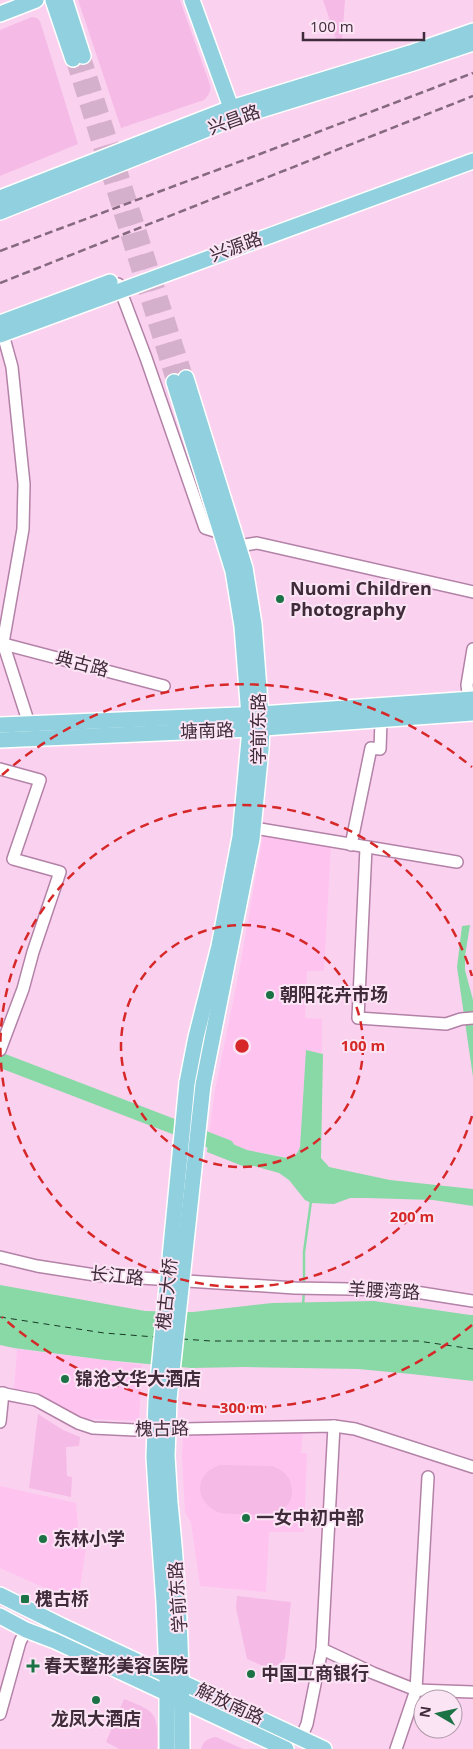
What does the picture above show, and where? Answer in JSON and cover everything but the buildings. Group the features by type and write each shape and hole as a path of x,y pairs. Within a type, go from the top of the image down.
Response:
{"main road":[{"path":"0,14 36,0"},
{"path":"53,0 78,57 65,0"},
{"path":"192,0 233,113"},
{"name":"兴昌路","path":"0,198 233,113 473,31"},
{"name":"兴昌路","path":"0,212 233,113 413,63 473,43"},
{"name":"兴源路","path":"1,329 473,150"},
{"name":"兴源路","path":"118,285 473,161"},
{"name":"学前东路","path":"188,1083 196,1037 219,946 240,837 258,724 254,624 245,568 239,546 180,380 233,571 258,724 261,749 254,828 203,1085"},
{"name":"塘南路","path":"0,740 258,724 472,704"},
{"name":"塘南路","path":"0,725 29,723 258,724 380,721 472,704"},
{"name":"槐古大桥","path":"164,1505 154,1457 156,1401 188,1083"},
{"name":"槐古大桥","path":"164,1505 170,1399 203,1085"},
{"name":"学前东路","path":"164,1505 164,1602 167,1675 175,1698 182,1749"},
{"name":"学前东路","path":"164,1505 179,1596 182,1682 175,1698 167,1749"},
{"name":"解放南路","path":"0,1595 324,1749"},
{"name":"解放南路","path":"0,1616 26,1630 55,1641 286,1749"}],"street":[{"path":"118,285 146,358 205,528 221,533"},
{"path":"1,329 12,367 24,484 22,530 2,643 34,738"},
{"path":"239,546 257,544 473,592"},
{"name":"典古路","path":"2,643 164,686"},
{"path":"472,704 467,686 473,649"},
{"path":"351,845 371,748 380,749 380,721"},
{"path":"0,769 40,780 13,859 60,872 33,952 23,989 0,1049"},
{"path":"254,828 457,862"},
{"path":"366,848 358,1018 446,1024 467,1019"},
{"name":"长江路","path":"0,1257 37,1266 94,1275 295,1288"},
{"name":"羊腰湾路","path":"295,1288 403,1290 473,1301"},
{"path":"0,1422 1,1393"},
{"name":"槐古路","path":"1,1393 36,1400 78,1423 93,1428 135,1430 334,1426 356,1429 473,1467"},
{"path":"301,1738 307,1724 322,1649 334,1426"},
{"path":"416,1689 428,1476"},
{"path":"0,1714 20,1642 26,1630"},
{"path":"322,1649 414,1689"},
{"path":"396,1749 413,1699"}],"shaded area":[{"path":"78,0 180,0 210,85 208,96 204,100 121,128"},
{"path":"323,0 345,0 342,41 337,42"},
{"path":"32,17 40,21 78,144 0,176 0,30"},
{"name":"朝阳花卉市场","path":"263,834 331,846 324,971 307,971 305,1018 322,1019 322,1053 306,1051 300,1147 293,1158 247,1150 209,1134 215,1090 239,972"},
{"path":"470,925 465,956 465,970 473,1000 473,1077 457,967 462,926"},
{"path":"306,1050 323,1054 321,1158 329,1167 390,1180 473,1189 473,1206 433,1200 366,1198 350,1198 334,1204 311,1203 305,1200 289,1180 279,1173 254,1166 245,1167 207,1152 209,1134 247,1150 287,1158 292,1157 298,1152 300,1147"},
{"path":"0,1285 145,1311 193,1312 272,1303 374,1301 473,1315 473,1381 358,1369 191,1368 105,1360 14,1348 0,1345"},
{"path":"17,1349 142,1365 139,1421 86,1419 41,1396 14,1390"},
{"path":"38,1414 63,1430 80,1437 79,1446 66,1447 67,1476 72,1477 71,1497 29,1488"},
{"name":"一女中初中部","path":"303,1432 301,1453 307,1453 304,1532 269,1532 266,1592 200,1586 191,1523 185,1512 182,1455 183,1434"},
{"path":"220,1465 275,1467 284,1473 291,1484 291,1497 287,1506 278,1511 255,1515 220,1513 211,1508 201,1496 201,1482 211,1469"},
{"name":"东林小学","path":"0,1486 76,1503 78,1528 87,1542 79,1594 74,1598 63,1596 0,1568"},
{"path":"237,1596 291,1602 285,1658 281,1663 276,1666 267,1667 247,1659 236,1608"},
{"path":"124,1699 143,1707 153,1715 157,1728 157,1749 119,1749 106,1742"},
{"path":"216,1737 243,1749 201,1749 206,1740"}],"waterway":[{"path":"0,1060 227,1147"},
{"path":"304,1285 304,1252 311,1201"},
{"path":"303,1305 304,1291"}],"ferry route":[{"path":"0,1317 104,1333 155,1337"},
{"path":"182,1339 211,1341 418,1341 473,1349"}],"tunnel":[{"path":"83,56 186,378"},
{"path":"73,59 174,382"}],"railway":[{"path":"0,251 473,73"},
{"path":"0,283 473,96"}],"place":[{"name":"Nuomi Children Photography","path":"280,599"},
{"name":"朝阳花卉市场","path":"270,995"},
{"name":"锦沧文华大酒店","path":"65,1379"},
{"name":"一女中初中部","path":"246,1518"},
{"name":"东林小学","path":"43,1539"},
{"name":"槐古桥","path":"25,1599"},
{"name":"春天整形美容医院","path":"33,1666"},
{"name":"中国工商银行","path":"251,1674"},
{"name":"龙凤大酒店","path":"96,1700"}]}
